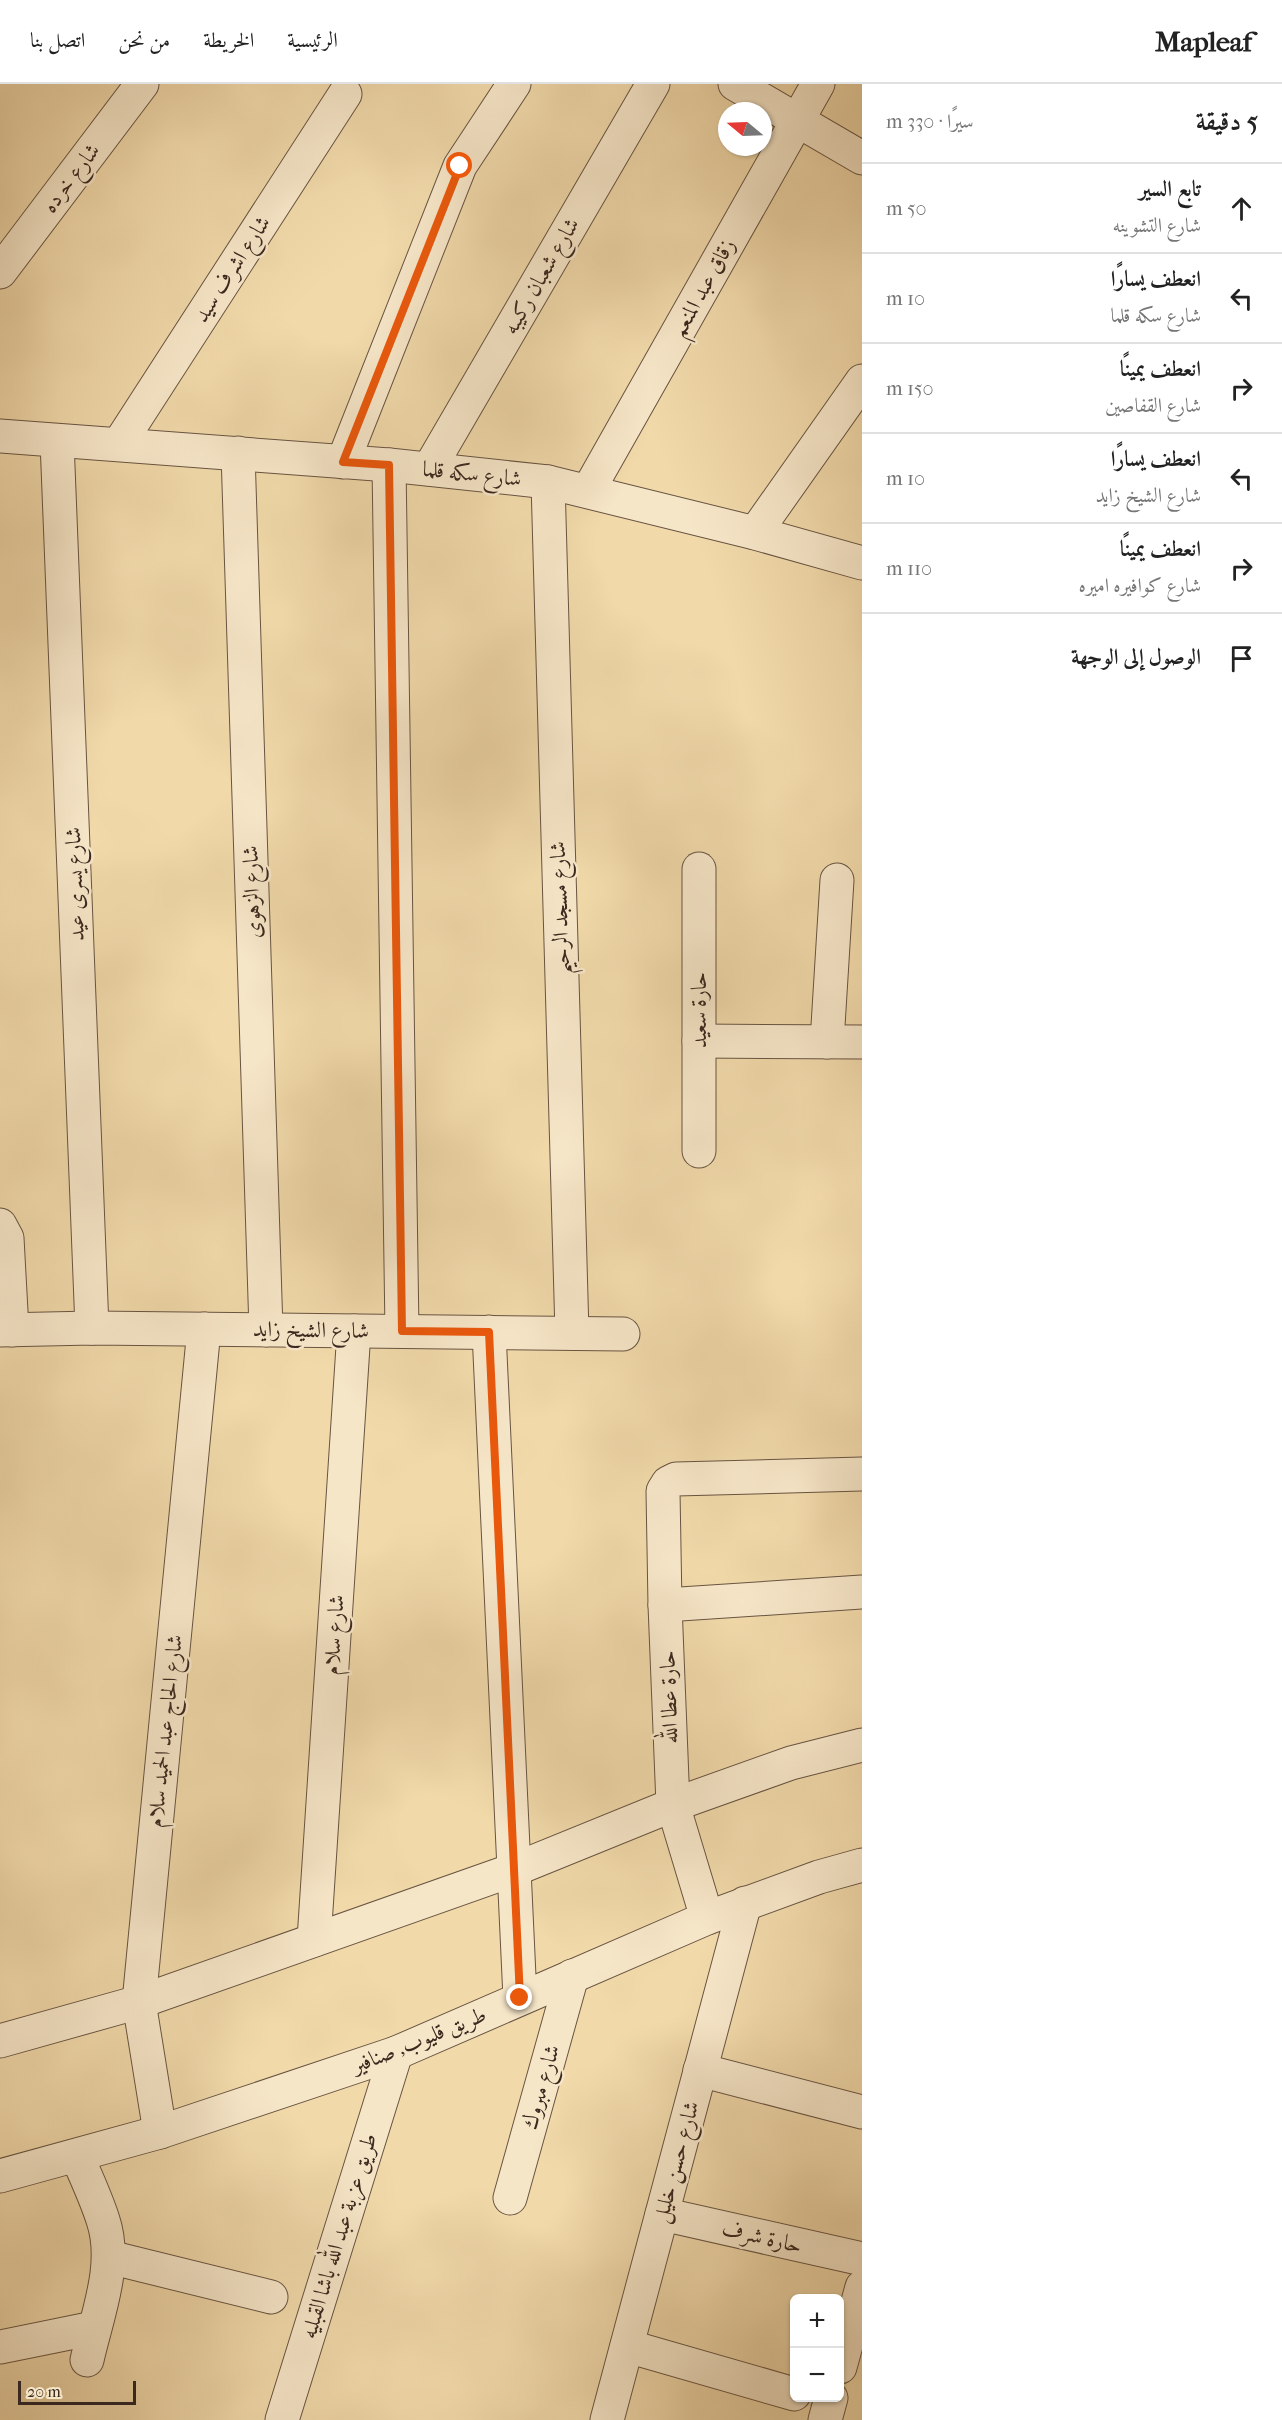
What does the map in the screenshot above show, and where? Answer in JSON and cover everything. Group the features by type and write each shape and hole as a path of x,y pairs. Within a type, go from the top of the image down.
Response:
{"street":[{"name":"شارع خرده","path":"0,272 142,84"},
{"path":"343,462 460,166 514,84"},
{"name":"شارع شعبان ركيبه","path":"429,469 653,84"},
{"path":"735,84 862,158"},
{"name":"زقاق عبد المنعم","path":"588,491 818,84"},
{"name":"شارع اشرف سيد","path":"119,444 345,94"},
{"path":"755,533 862,381"},
{"name":"شارع سكه قلما","path":"0,436 389,465 548,482 755,533 862,563"},
{"name":"شارع يسرى عيد","path":"57,441 92,1328"},
{"name":"شارع الزهوى","path":"238,453 266,1330"},
{"path":"389,465 402,1331"},
{"name":"شارع مسجد الرحيم","path":"548,482 572,1333"},
{"name":"حارة سعيد","path":"699,869 699,1151"},
{"path":"827,1042 837,880"},
{"path":"699,1041 862,1042"},
{"path":"0,1225 7,1238 6,1330"},
{"name":"شارع الشيخ زايد","path":"6,1330 92,1328 623,1334"},
{"name":"شارع الحاج عبد الحميد سلام","path":"160,2132 139,2002 204,1329"},
{"name":"شارع سلام","path":"314,1940 354,1331"},
{"path":"489,1332 520,1998"},
{"name":"حارة عطا الله","path":"707,1918 673,1805 663,1491 668,1483 676,1479 862,1474"},
{"path":"665,1605 862,1592"},
{"path":"0,2042 139,2002 513,1870 673,1805 791,1763 862,1745"},
{"name":"طريق قليوب, صنافير","path":"0,2176 160,2132 396,2053 707,1918 819,1877 862,1865"},
{"name":"شارع حسن خليل","path":"607,2420 745,1903"},
{"name":"شارع مبروك","path":"510,2198 572,1976"},
{"name":"طريق عزبة عبد الله باشا القبليه","path":"282,2420 396,2053"},
{"path":"700,2070 862,2112"},
{"path":"77,2156 104,2221 109,2257 107,2275 87,2360"},
{"name":"حارة شرف","path":"662,2214 862,2259"},
{"path":"109,2257 271,2297"},
{"path":"844,2352 862,2287"},
{"path":"0,2347 94,2328"},
{"path":"627,2346 790,2393"}],"route":[{"path":"460,166 343,462 389,465 402,1331 489,1332 520,1998"}]}
